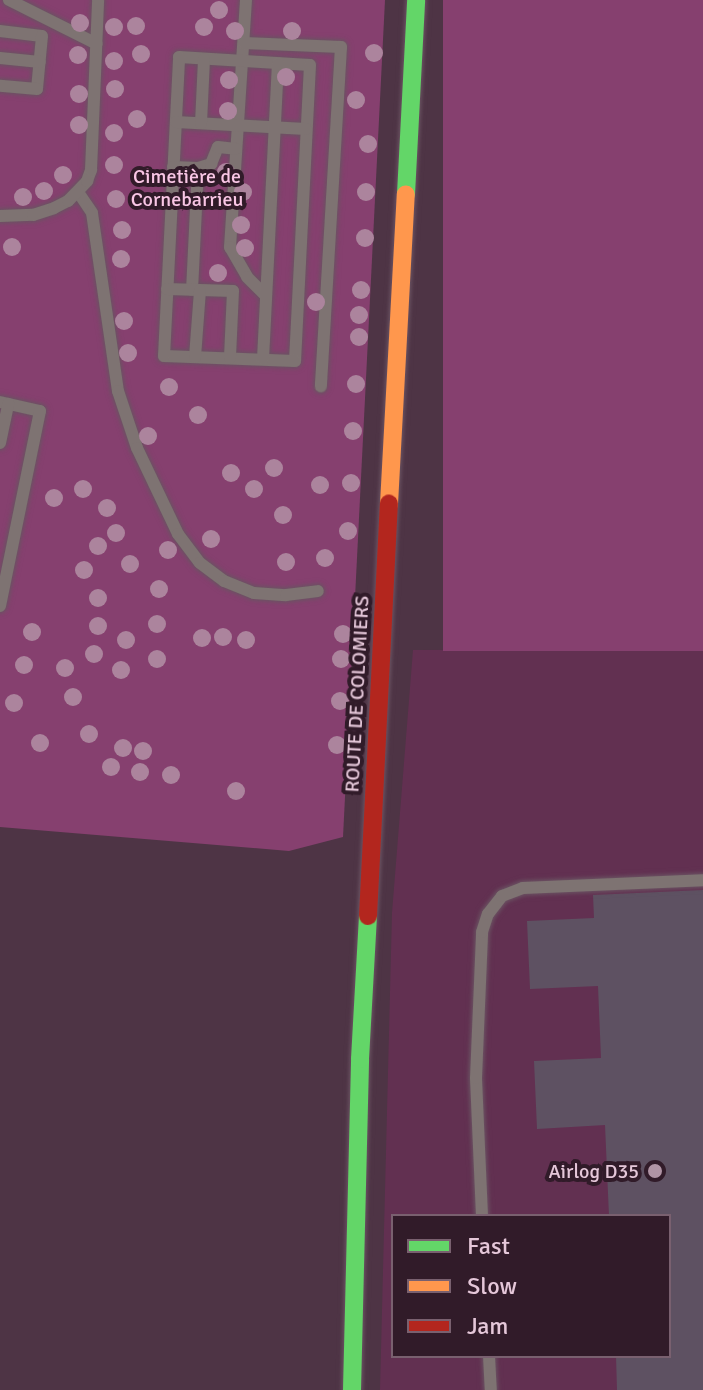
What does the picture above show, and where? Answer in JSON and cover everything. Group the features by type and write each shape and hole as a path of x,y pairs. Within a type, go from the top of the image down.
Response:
{"main road":[{"name":"ROUTE DE COLOMIERS","path":"352,1390 360,1059 416,0"}],"lane":[{"path":"9,0 97,44"},
{"path":"0,216 33,215 68,201 78,192 91,170 98,0"},
{"path":"246,0 230,247 247,277 266,296"},
{"path":"0,31 42,36 37,89 0,86"},
{"path":"244,43 341,47 321,386"},
{"path":"179,57 242,61 310,65 295,361 164,356 179,57"},
{"path":"0,58 40,62"},
{"path":"201,123 204,59"},
{"path":"263,359 278,63"},
{"path":"176,122 306,129"},
{"path":"173,167 198,168 211,164 218,147 236,149"},
{"path":"195,357 198,168"},
{"path":"78,192 92,213 118,391 137,448 178,534 200,563 224,581 254,593 286,595 318,591"},
{"path":"230,358 233,291 268,253"},
{"path":"167,289 233,291"},
{"path":"0,443 4,403 40,411 0,606"},
{"path":"482,1214 476,1078 482,932 488,914 502,896 523,888 703,880"},
{"path":"489,1358 491,1390"}],"shaded area":[{"path":"703,649 703,1390 380,1390 392,913 413,650"}],"green space":[{"name":"Cimetière de Cornebarrieu","path":"0,0 385,0 343,837 289,851 0,827"},
{"path":"443,0 703,0 703,651 443,651"}],"building":[{"name":"Airlog D35","path":"703,890 703,1390 617,1390 616,1358 671,1358 671,1214 609,1214 605,1125 537,1129 534,1061 601,1058 598,986 530,989 527,921 594,918 593,895"}],"traffic: fast":[{"path":"406,194 416,0"},
{"path":"352,1390 360,1059 368,916"}],"traffic: slow":[{"path":"389,504 406,194"}],"traffic: jam":[{"path":"368,916 389,504"}],"place":[{"name":"Airlog D35","path":"655,1171"}]}
